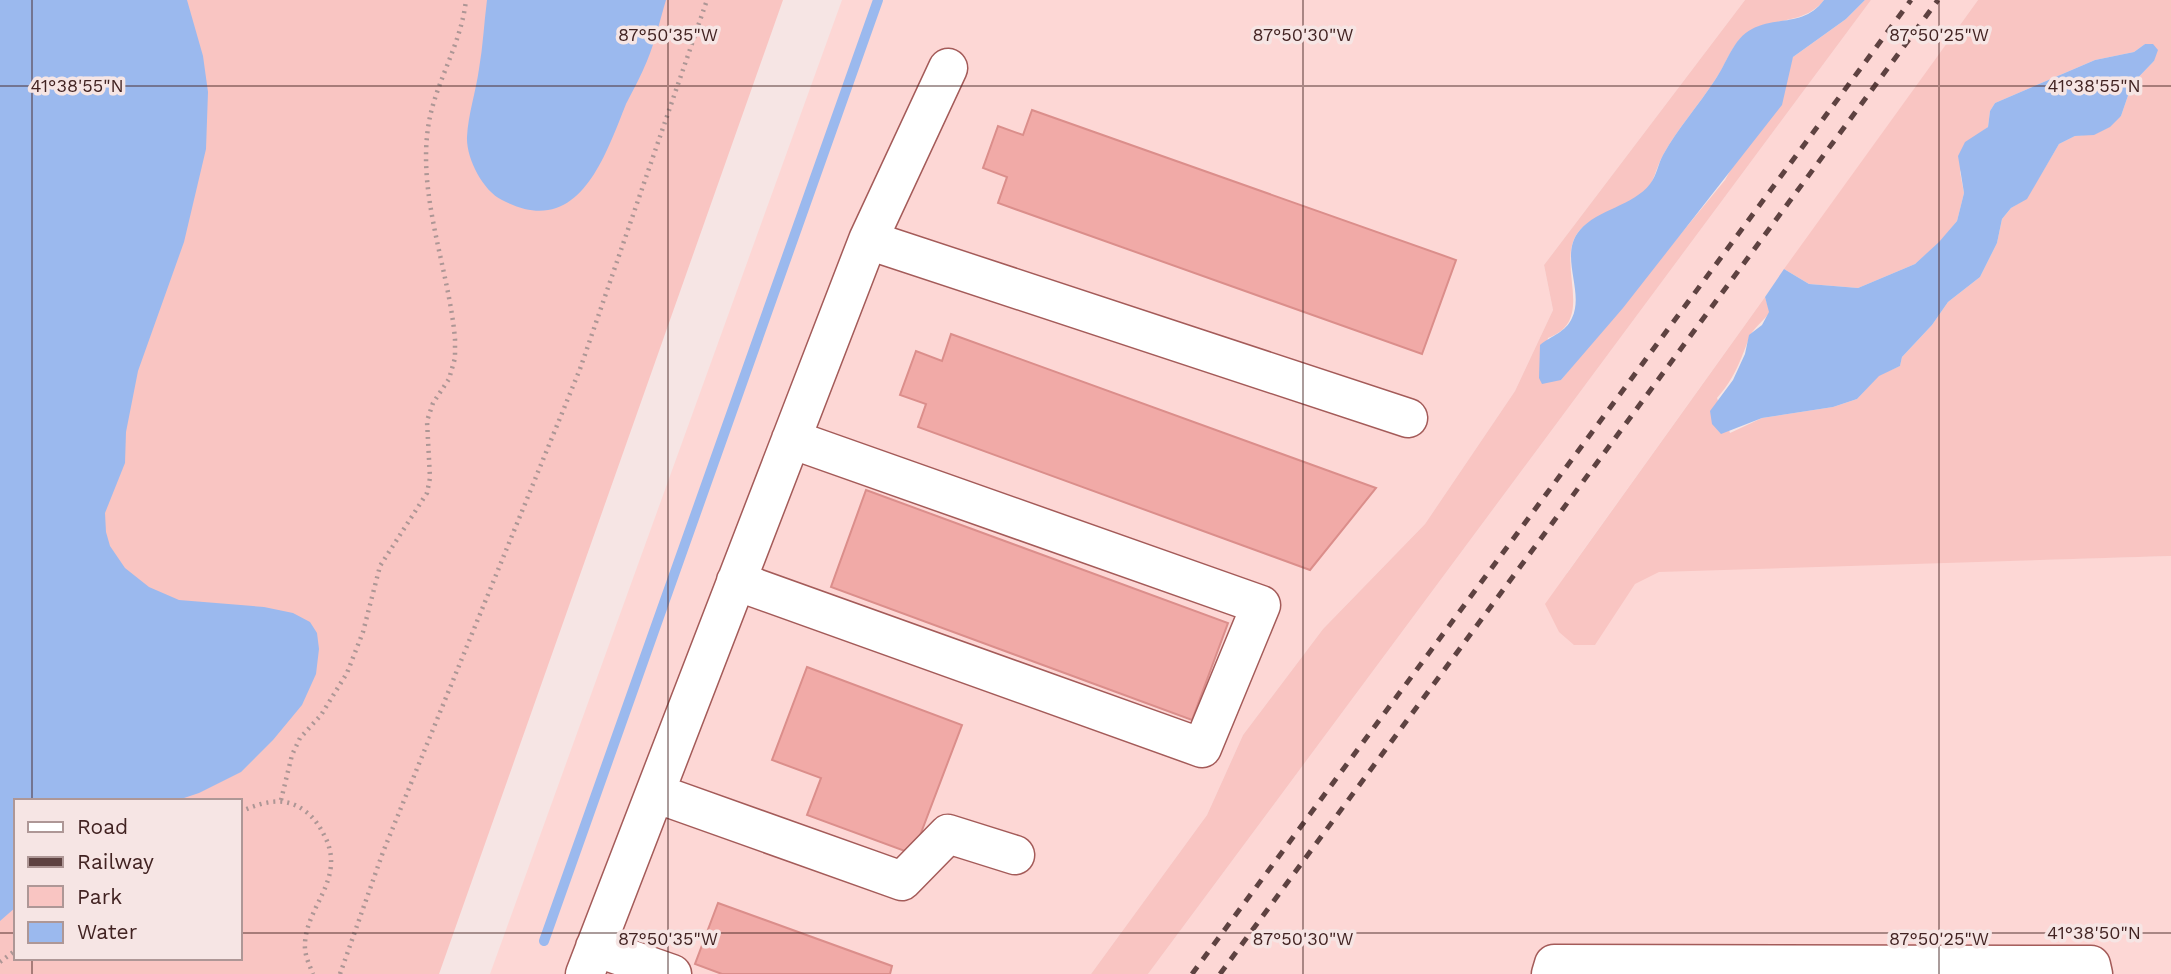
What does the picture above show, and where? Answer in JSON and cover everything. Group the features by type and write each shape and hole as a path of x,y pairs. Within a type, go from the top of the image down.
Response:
{"lane":[{"path":"672,974 590,961 868,240 948,68"},
{"path":"868,240 1408,418"},
{"path":"736,581 1202,748 1261,606 791,439"},
{"path":"654,793 902,881 948,834 1015,855"},
{"path":"1551,974 1554,964 2091,965 2093,974"}],"path":[{"path":"281,800 285,775 296,747 321,715 347,673 363,632 380,566 427,493 430,478 427,421 433,403 449,379 455,358 456,340 433,211 427,157 428,127 434,101 460,39 466,0"},
{"path":"340,974 383,852 580,369 654,163 707,0"},
{"path":"242,811 281,800 297,805 311,815 331,851 327,887 304,942 313,974"}],"shaded area":[{"path":"842,0 1745,0 1544,265 1553,310 1515,391 1425,524 1323,629 1243,735 1207,815 1091,974 490,974"},
{"path":"1871,0 1978,0 1567,573 2171,556 2171,974 1148,974"}],"green space":[{"path":"0,0 783,0 439,974 0,974"},
{"path":"1745,0 1824,0 1805,15 1759,27 1740,39 1669,145 1648,188 1630,201 1591,221 1574,239 1571,253 1571,317 1563,329 1548,338 1540,368 1561,380 1725,180 1793,57 1846,19 1865,0 1871,0 1148,974 1091,974 1207,815 1243,735 1323,629 1425,524 1515,391 1553,310 1544,265"},
{"path":"1978,0 2171,0 2171,556 1659,572 1635,584 1595,645 1574,645 1559,632 1545,604 1765,297 1770,312 1755,328 1736,370 1717,398 1730,433 1762,418 1833,407 1857,399 1879,375 1900,366 1902,357 1932,325 1948,302 1980,277 1997,243 2002,219 2011,208 2027,198 2059,144 2075,136 2094,134 2121,116 2132,84 2154,61 2145,44 2134,52 2095,60 1995,103 1990,111 1988,127 1977,135 1960,172 1964,193 1957,221 1939,243 1915,264 1858,288 1809,284 1784,269"}],"water":[{"path":"0,0 187,0 203,56 208,92 206,149 184,242 138,371 126,432 125,463 105,513 106,532 110,546 125,568 149,587 179,600 264,607 293,613 310,622 317,633 319,649 316,674 302,705 273,740 241,772 199,793 181,799 14,799 14,909 0,921"},
{"path":"487,0 666,0 647,61 597,169 584,188 569,202 550,210 528,210 495,196 482,182 469,154 467,137"},
{"path":"1824,0 1865,0 1846,19 1793,57 1782,105 1623,308 1561,380 1542,384 1539,378 1540,345 1566,327 1575,307 1571,251 1580,230 1596,217 1634,198 1650,184 1669,145 1745,33 1761,25 1799,18"},
{"path":"2145,44 2153,44 2158,50 2154,61 2132,84 2121,116 2110,127 2094,135 2075,136 2059,144 2027,199 2011,208 2002,219 1997,243 1980,277 1948,302 1932,325 1902,357 1900,366 1879,376 1857,399 1833,407 1762,418 1721,434 1712,424 1710,411 1733,380 1745,354 1749,335 1762,325 1769,312 1765,297 1784,269 1809,284 1858,288 1915,264 1957,221 1964,193 1958,156 1965,142 1988,127 1990,111 1995,103 2095,60 2134,52"}],"building":[{"path":"1032,110 1456,260 1422,354 998,203 1007,177 983,168 998,126 1023,135"},
{"path":"951,334 1376,488 1310,570 918,427 926,404 900,395 916,351 942,361"},
{"path":"866,490 1228,623 1192,720 831,587"},
{"path":"807,667 962,725 913,854 807,815 821,778 772,760"},
{"path":"718,903 892,966 890,974 722,974 695,964"}],"waterway":[{"path":"544,941 878,0"}],"railway":[{"path":"1192,974 1911,0"},
{"path":"1220,974 1938,0"}]}
